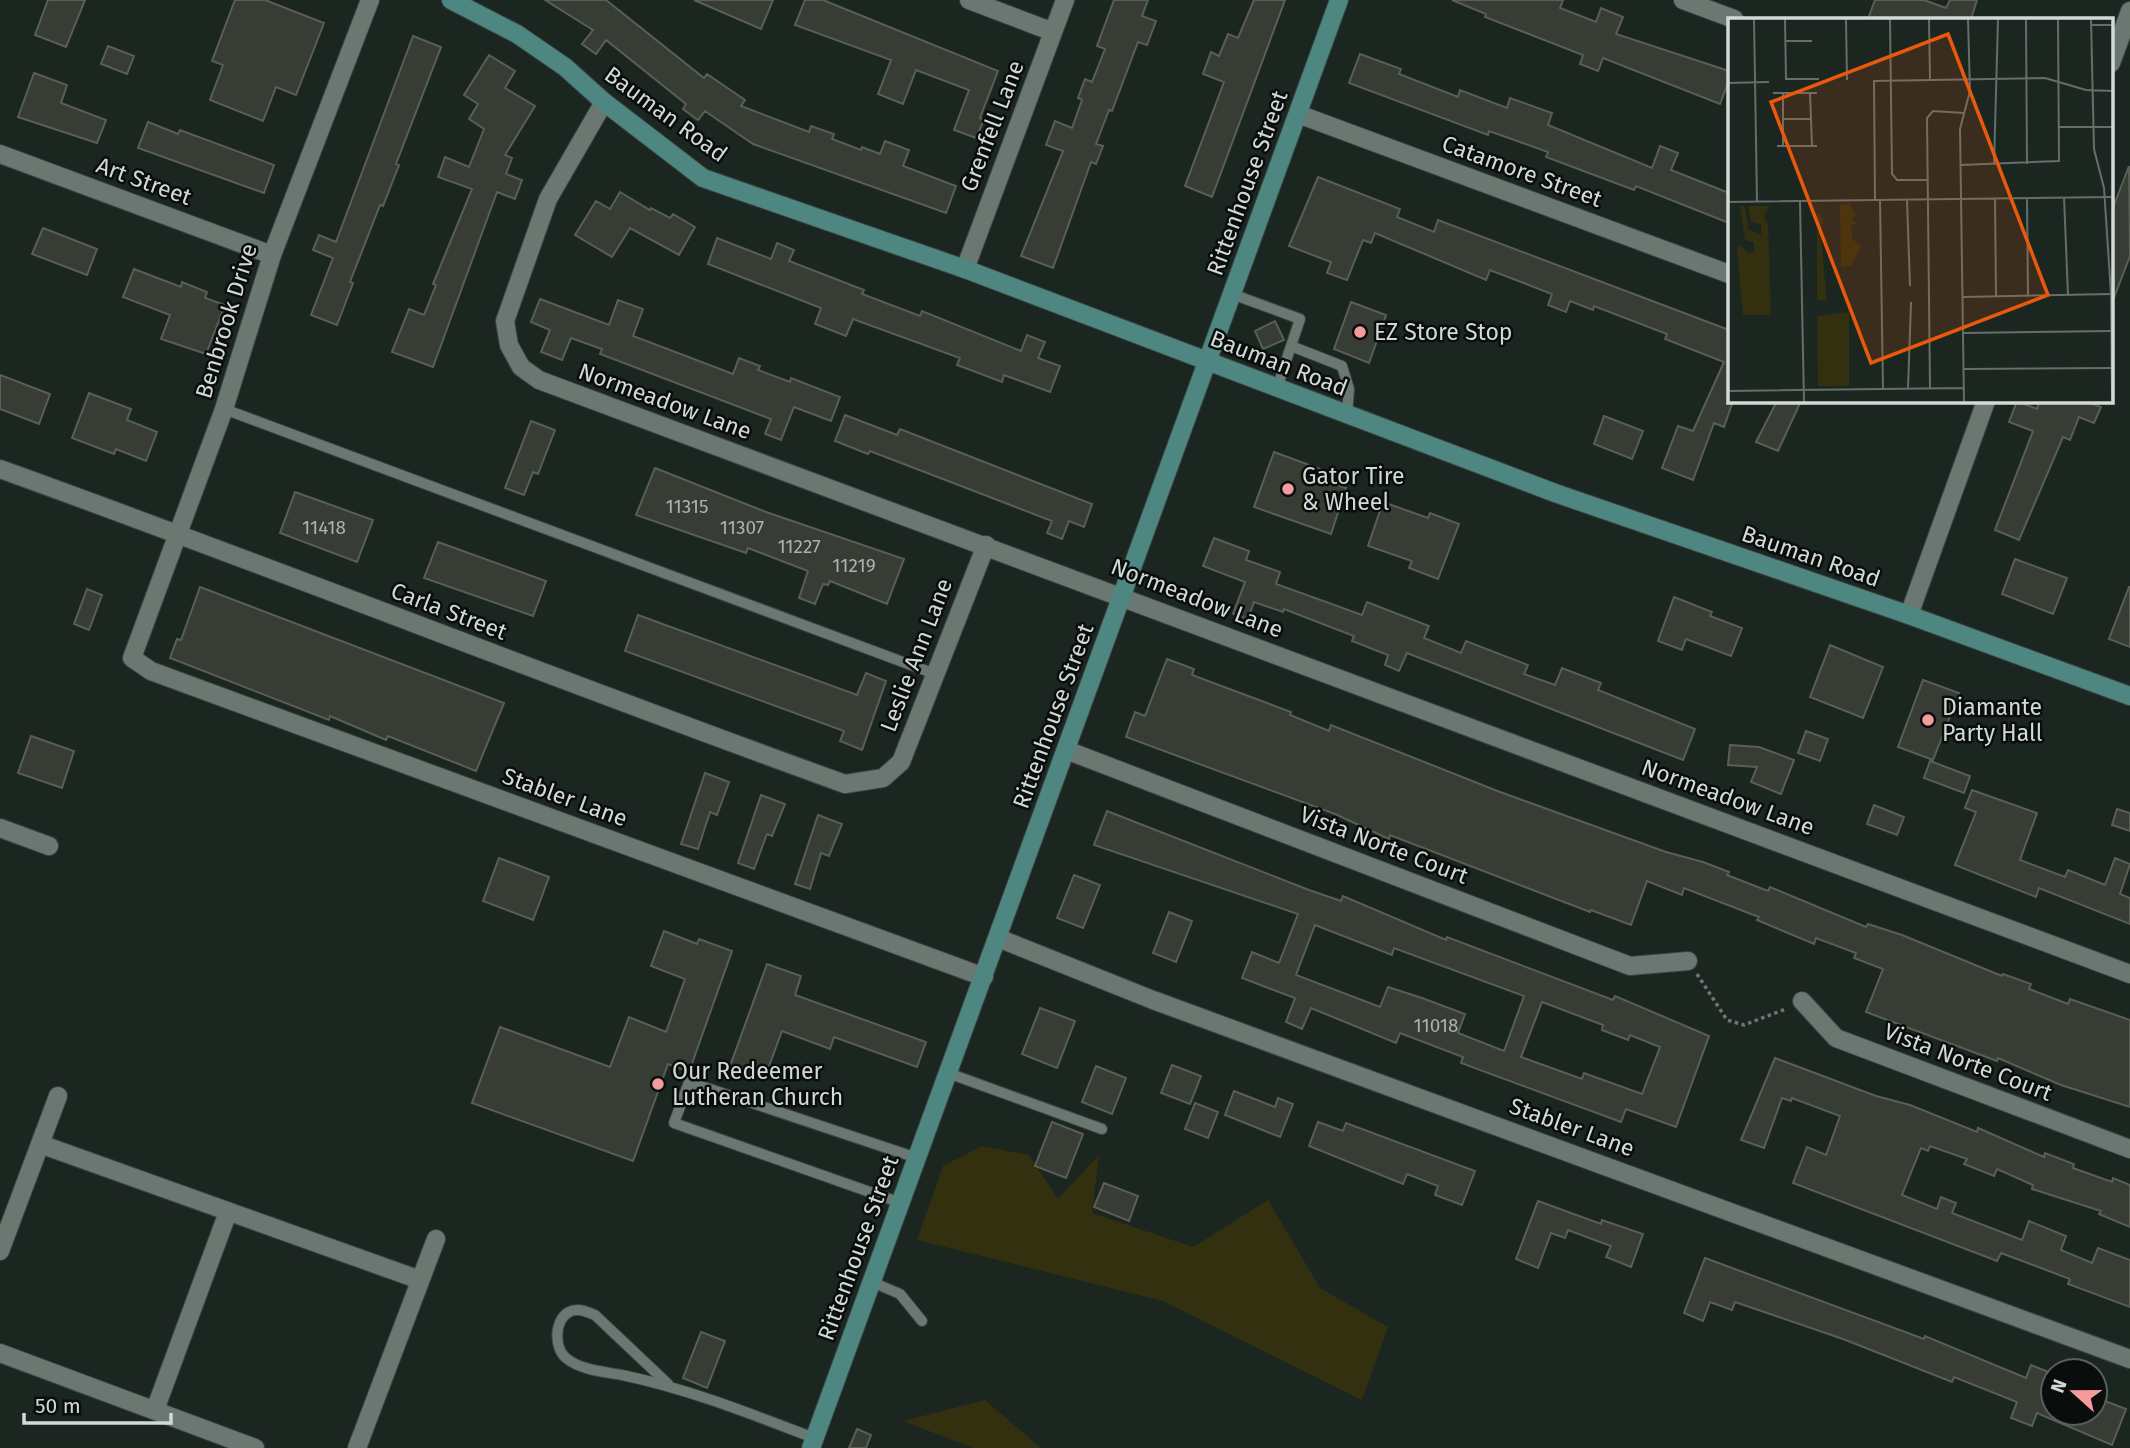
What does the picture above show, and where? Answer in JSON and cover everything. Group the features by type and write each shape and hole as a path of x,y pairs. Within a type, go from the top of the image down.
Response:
{"street":[{"name":"Benbrook Drive","path":"132,659 224,409 272,255 370,0"},
{"name":"Bauman Road","path":"451,0 517,34 565,67 604,102 703,178 965,269 1555,493 1909,615 2130,696"},
{"path":"969,0 1053,32"},
{"name":"Grenfell Lane","path":"965,269 1065,0"},
{"name":"Rittenhouse Street","path":"813,1443 1339,0"},
{"path":"1682,0 1731,18"},
{"path":"2112,60 2130,11"},
{"name":"Normeadow Lane","path":"604,102 548,199 505,321 509,345 522,367 539,380 2130,974"},
{"name":"Catamore Street","path":"1298,114 1728,274"},
{"name":"Art Street","path":"0,154 272,255"},
{"path":"1909,615 1986,402"},
{"name":"Carla Street","path":"0,469 180,534 604,697 845,783 861,784 883,778"},
{"name":"Leslie Ann Lane","path":"883,778 901,762 986,545"},
{"name":"Stabler Lane","path":"132,659 151,671 984,977"},
{"name":"Vista Norte Court","path":"1066,750 1630,966 1688,961"},
{"path":"0,828 49,846"},
{"name":"Stabler Lane","path":"998,938 1153,1000 2130,1359"},
{"name":"Vista Norte Court","path":"1802,1001 1836,1038 2130,1149"},
{"path":"0,1251 58,1096"},
{"path":"40,1144 420,1280"},
{"path":"155,1410 228,1212"},
{"path":"357,1448 436,1239"},
{"path":"0,1353 255,1448"}],"lane":[{"path":"1232,293 1300,318 1276,388"},
{"path":"1292,346 1342,366 1349,389 1347,415"},
{"path":"224,409 935,674"},
{"path":"948,1073 1102,1129"},
{"path":"901,1203 674,1123 689,1082 917,1158"},
{"path":"872,1282 900,1294 922,1321"},
{"path":"667,1384 595,1315 580,1310 570,1311 562,1319 558,1343 565,1357 579,1366 667,1384 813,1443"}],"path":[{"path":"1688,961 1727,1020 1744,1025 1802,1001"}],"shaded area":[{"path":"982,1146 1029,1155 1058,1199 1099,1155 1092,1213 1193,1247 1268,1200 1320,1288 1388,1327 1362,1400 1163,1301 917,1240 943,1166"},
{"path":"985,1400 1041,1448 973,1448 903,1421"}],"building":[{"path":"48,0 85,0 66,47 35,35"},
{"path":"235,0 265,0 324,23 296,95 276,87 263,121 210,100 223,65 212,61"},
{"path":"545,0 606,0 704,78 707,74 745,100 741,106 809,132 811,126 834,134 832,139 861,150 862,147 880,154 885,141 909,150 903,166 956,186 946,213 753,144 705,111 698,120 683,109 686,104 606,40 596,54 582,44 593,30"},
{"path":"694,0 773,0 761,29"},
{"path":"805,0 823,0 998,71 980,118 984,120 976,138 954,130 969,90 916,70 903,104 878,94 891,60 795,25"},
{"path":"1114,0 1148,0 1142,16 1156,21 1147,45 1138,42 1112,111 1109,110 1096,144 1103,146 1096,164 1091,162 1053,268 1021,256 1063,151 1046,145 1055,121 1072,128 1082,100 1078,98 1085,79 1092,82 1105,49 1097,46"},
{"path":"1254,0 1285,0 1212,197 1185,186 1224,82 1203,74 1211,52 1219,56 1228,34 1238,38"},
{"path":"1452,0 1563,0 1560,8 1596,22 1601,8 1623,17 1616,34 1728,71 1728,83 1720,104 1603,58 1598,71 1580,64 1583,55 1485,17 1486,14"},
{"path":"1875,0 1924,0 1946,8 1950,0 1977,0 1971,18 1868,18"},
{"path":"413,36 441,47 396,164 399,165 350,282 353,283 337,325 311,315 333,258 313,250 319,235 336,242"},
{"path":"108,46 134,56 127,74 101,64"},
{"path":"1360,54 1401,69 1399,74 1458,97 1460,90 1507,108 1510,98 1552,113 1548,125 1652,168 1660,146 1678,153 1671,170 1728,193 1728,223 1636,186 1634,190 1546,157 1548,152 1489,131 1488,135 1349,83"},
{"path":"489,55 515,71 505,88 535,106 505,155 512,158 506,174 522,180 515,199 497,192 433,367 392,352 409,309 424,315 436,285 433,284 472,189 438,177 445,157 469,167 484,129 469,119 478,104 464,95"},
{"path":"34,73 67,85 61,103 106,120 97,143 18,117"},
{"path":"148,122 178,134 180,130 274,165 264,193 138,148"},
{"path":"2129,166 2130,256 2112,303 2112,210"},
{"path":"1318,177 1400,209 1397,217 1434,232 1438,220 1728,330 1728,402 1732,404 1724,427 1714,423 1693,480 1662,468 1678,426 1693,431 1724,362 1665,339 1667,334 1594,306 1593,310 1570,301 1566,312 1548,305 1552,294 1490,270 1486,280 1375,233 1371,243 1363,240 1347,280 1327,273 1331,262 1289,246"},
{"path":"620,192 650,210 651,208 670,218 673,214 695,227 679,255 630,228 612,257 575,235 596,201 610,209"},
{"path":"43,228 97,249 87,275 32,254"},
{"path":"717,238 771,259 777,243 794,250 789,261 864,290 862,294 920,316 922,311 1021,351 1027,335 1045,342 1038,358 1060,366 1050,392 1004,375 1002,382 957,365 960,358 853,319 846,336 815,324 821,308 708,264"},
{"path":"134,269 181,287 182,282 207,292 205,298 225,305 206,354 161,339 170,315 123,297"},
{"path":"540,299 609,325 618,300 643,309 633,336 733,374 739,358 760,366 758,370 790,382 791,378 840,397 831,421 794,407 781,440 765,434 771,419 600,354 602,349 571,338 562,360 541,352 550,330 531,322"},
{"name":"EZ Store Stop","path":"1351,302 1386,315 1369,363 1334,349"},
{"path":"1275,321 1284,340 1263,349 1255,331"},
{"path":"0,375 50,394 39,424 0,409"},
{"path":"89,393 131,409 127,420 157,432 146,461 116,449 114,454 72,438"},
{"path":"1776,402 1801,402 1778,451 1756,442"},
{"path":"2017,402 2037,409 2039,402 2088,402 2101,407 2094,423 2079,417 2070,440 2063,437 2019,540 1995,530 2033,431 2009,422"},
{"path":"845,415 897,435 900,429 1092,504 1084,527 1069,521 1062,539 1047,533 1052,521 870,451 868,454 835,441"},
{"path":"1604,416 1643,431 1632,459 1594,444"},
{"path":"531,421 555,430 538,474 533,472 524,495 505,488"},
{"name":"Gator Tire & Wheel","path":"1274,452 1323,470 1319,479 1346,488 1331,534 1254,507"},
{"path":"655,468 766,512 904,559 887,604 830,581 828,585 823,584 815,604 799,598 808,571 748,548 746,553 636,515"},
{"path":"295,492 373,520 357,562 280,533"},
{"path":"1383,502 1428,518 1430,513 1459,524 1438,579 1409,568 1412,561 1368,546"},
{"path":"1214,538 1249,551 1246,560 1280,572 1276,584 1362,615 1367,602 1429,626 1424,638 1461,653 1466,641 1528,665 1524,674 1555,685 1562,668 1601,683 1598,690 1695,729 1683,760 1407,653 1399,671 1385,665 1388,655 1352,641 1354,636 1284,609 1283,612 1254,602 1248,619 1233,614 1245,582 1203,566"},
{"path":"438,542 546,581 533,616 424,578"},
{"path":"2015,559 2067,578 2053,614 2002,594"},
{"path":"200,587 504,703 476,771 388,736 386,740 330,716 329,720 170,658 177,639 181,640"},
{"path":"2130,587 2130,647 2109,639"},
{"path":"87,589 102,595 89,630 74,624"},
{"path":"1674,597 1712,612 1710,616 1742,628 1731,656 1686,639 1682,650 1658,641"},
{"path":"638,615 857,695 866,673 886,681 862,750 840,741 844,731 625,651"},
{"path":"1830,645 1883,667 1863,718 1810,697"},
{"path":"1167,659 1194,669 1192,675 1291,712 1290,715 1329,731 1331,725 1500,792 1666,852 1703,862 1768,891 1770,887 1866,927 1868,924 1902,935 2002,976 2003,974 2031,984 2029,989 2068,1004 2070,999 2130,1020 2130,1107 2061,1085 1998,1058 1997,1061 1866,1012 1883,969 1854,958 1856,953 1816,938 1814,944 1757,920 1759,917 1684,888 1682,895 1647,881 1631,925 1591,910 1590,912 1390,835 1389,839 1335,814 1126,737 1135,712 1145,716"},
{"name":"Diamante Party Hall","path":"1923,680 1959,693 1933,760 1898,747"},
{"path":"1806,731 1828,739 1820,761 1798,753"},
{"path":"31,736 74,751 62,788 18,773"},
{"path":"1730,745 1759,747 1794,760 1781,794 1751,782 1757,767 1728,765"},
{"path":"1930,761 1970,776 1964,793 1924,778"},
{"path":"705,773 729,782 717,815 710,812 698,849 681,844"},
{"path":"1972,790 2037,813 2020,860 2065,877 2068,870 2105,885 2115,858 2130,864 2120,894 2130,898 2130,924 2039,888 2036,897 1955,865 1976,812 1965,808"},
{"path":"761,795 785,804 772,836 767,834 754,869 738,863"},
{"path":"1874,805 1904,817 1897,835 1867,824"},
{"path":"2117,809 2130,813 2130,831 2112,825"},
{"path":"1107,811 1309,890 1341,901 1343,896 1446,940 1447,937 1613,1000 1615,996 1709,1036 1676,1127 1626,1109 1621,1122 1461,1063 1463,1057 1400,1033 1396,1043 1311,1008 1302,1029 1286,1022 1295,998 1242,978 1252,952 1279,963 1298,914 1094,845","holes":["1315,925 1392,955 1394,948 1524,996 1504,1051 1458,1033 1465,1014 1422,998 1388,987 1380,1007 1296,975","1542,1002 1603,1025 1602,1030 1628,1040 1630,1035 1660,1047 1642,1094 1584,1073 1582,1079 1521,1057"]},
{"path":"818,815 842,824 829,856 821,853 810,889 795,884"},
{"path":"499,858 549,877 533,920 483,901"},
{"path":"1074,875 1100,885 1083,928 1057,918"},
{"path":"1169,912 1192,921 1176,962 1153,953"},
{"path":"664,931 697,944 699,939 732,951 689,1072 668,1064 633,1161 472,1103 500,1027 610,1067 629,1017 666,1032 685,979 651,966"},
{"path":"767,964 801,976 795,995 926,1042 917,1067 834,1037 830,1049 782,1031 765,1077 757,1074 755,1078 729,1069"},
{"path":"1040,1008 1075,1021 1057,1068 1022,1054"},
{"path":"1775,1058 1876,1096 1910,1105 1977,1132 1978,1128 2044,1157 2045,1153 2074,1164 2073,1168 2112,1182 2113,1178 2130,1185 2130,1227 2099,1214 2101,1211 2032,1189 2033,1185 1997,1169 1994,1176 1964,1164 1967,1159 1930,1146 1928,1151 1921,1148 1902,1195 1937,1209 1941,1197 1956,1203 1952,1213 2022,1240 2029,1221 2066,1236 2061,1250 2092,1263 2098,1248 2130,1260 2130,1307 2068,1284 2070,1279 2001,1253 1997,1261 1793,1183 1807,1147 1826,1155 1840,1116 1792,1098 1791,1101 1782,1098 1764,1148 1741,1140"},
{"path":"1172,1065 1201,1076 1190,1104 1161,1093"},
{"path":"1096,1066 1126,1078 1112,1114 1082,1102"},
{"path":"1234,1091 1275,1107 1278,1098 1293,1104 1280,1137 1225,1115"},
{"path":"1195,1103 1218,1112 1208,1138 1185,1129"},
{"path":"1052,1122 1083,1134 1066,1178 1035,1166"},
{"path":"1318,1122 1343,1131 1346,1123 1475,1171 1462,1205 1435,1195 1438,1186 1407,1174 1403,1184 1309,1146"},
{"path":"1104,1183 1138,1196 1129,1221 1094,1207"},
{"path":"1538,1201 1601,1224 1602,1220 1643,1234 1631,1267 1606,1257 1611,1246 1568,1230 1565,1238 1551,1233 1538,1268 1516,1259"},
{"path":"1705,1258 1924,1339 1925,1336 2026,1378 2031,1365 2039,1368 2039,1414 2037,1413 2032,1426 2011,1418 2017,1402 1954,1377 1952,1382 1843,1339 1735,1302 1732,1310 1710,1302 1703,1321 1684,1313"},
{"path":"701,1332 725,1341 707,1388 683,1378"},
{"path":"2109,1402 2126,1409 2112,1445 2070,1427 2109,1427"},
{"path":"857,1429 871,1435 866,1448 849,1448"}],"place":[{"name":"EZ Store Stop","path":"1360,332"},
{"name":"Gator Tire & Wheel","path":"1288,489"},
{"name":"Diamante Party Hall","path":"1928,720"},
{"name":"Our Redeemer Lutheran Church","path":"658,1084"}]}
